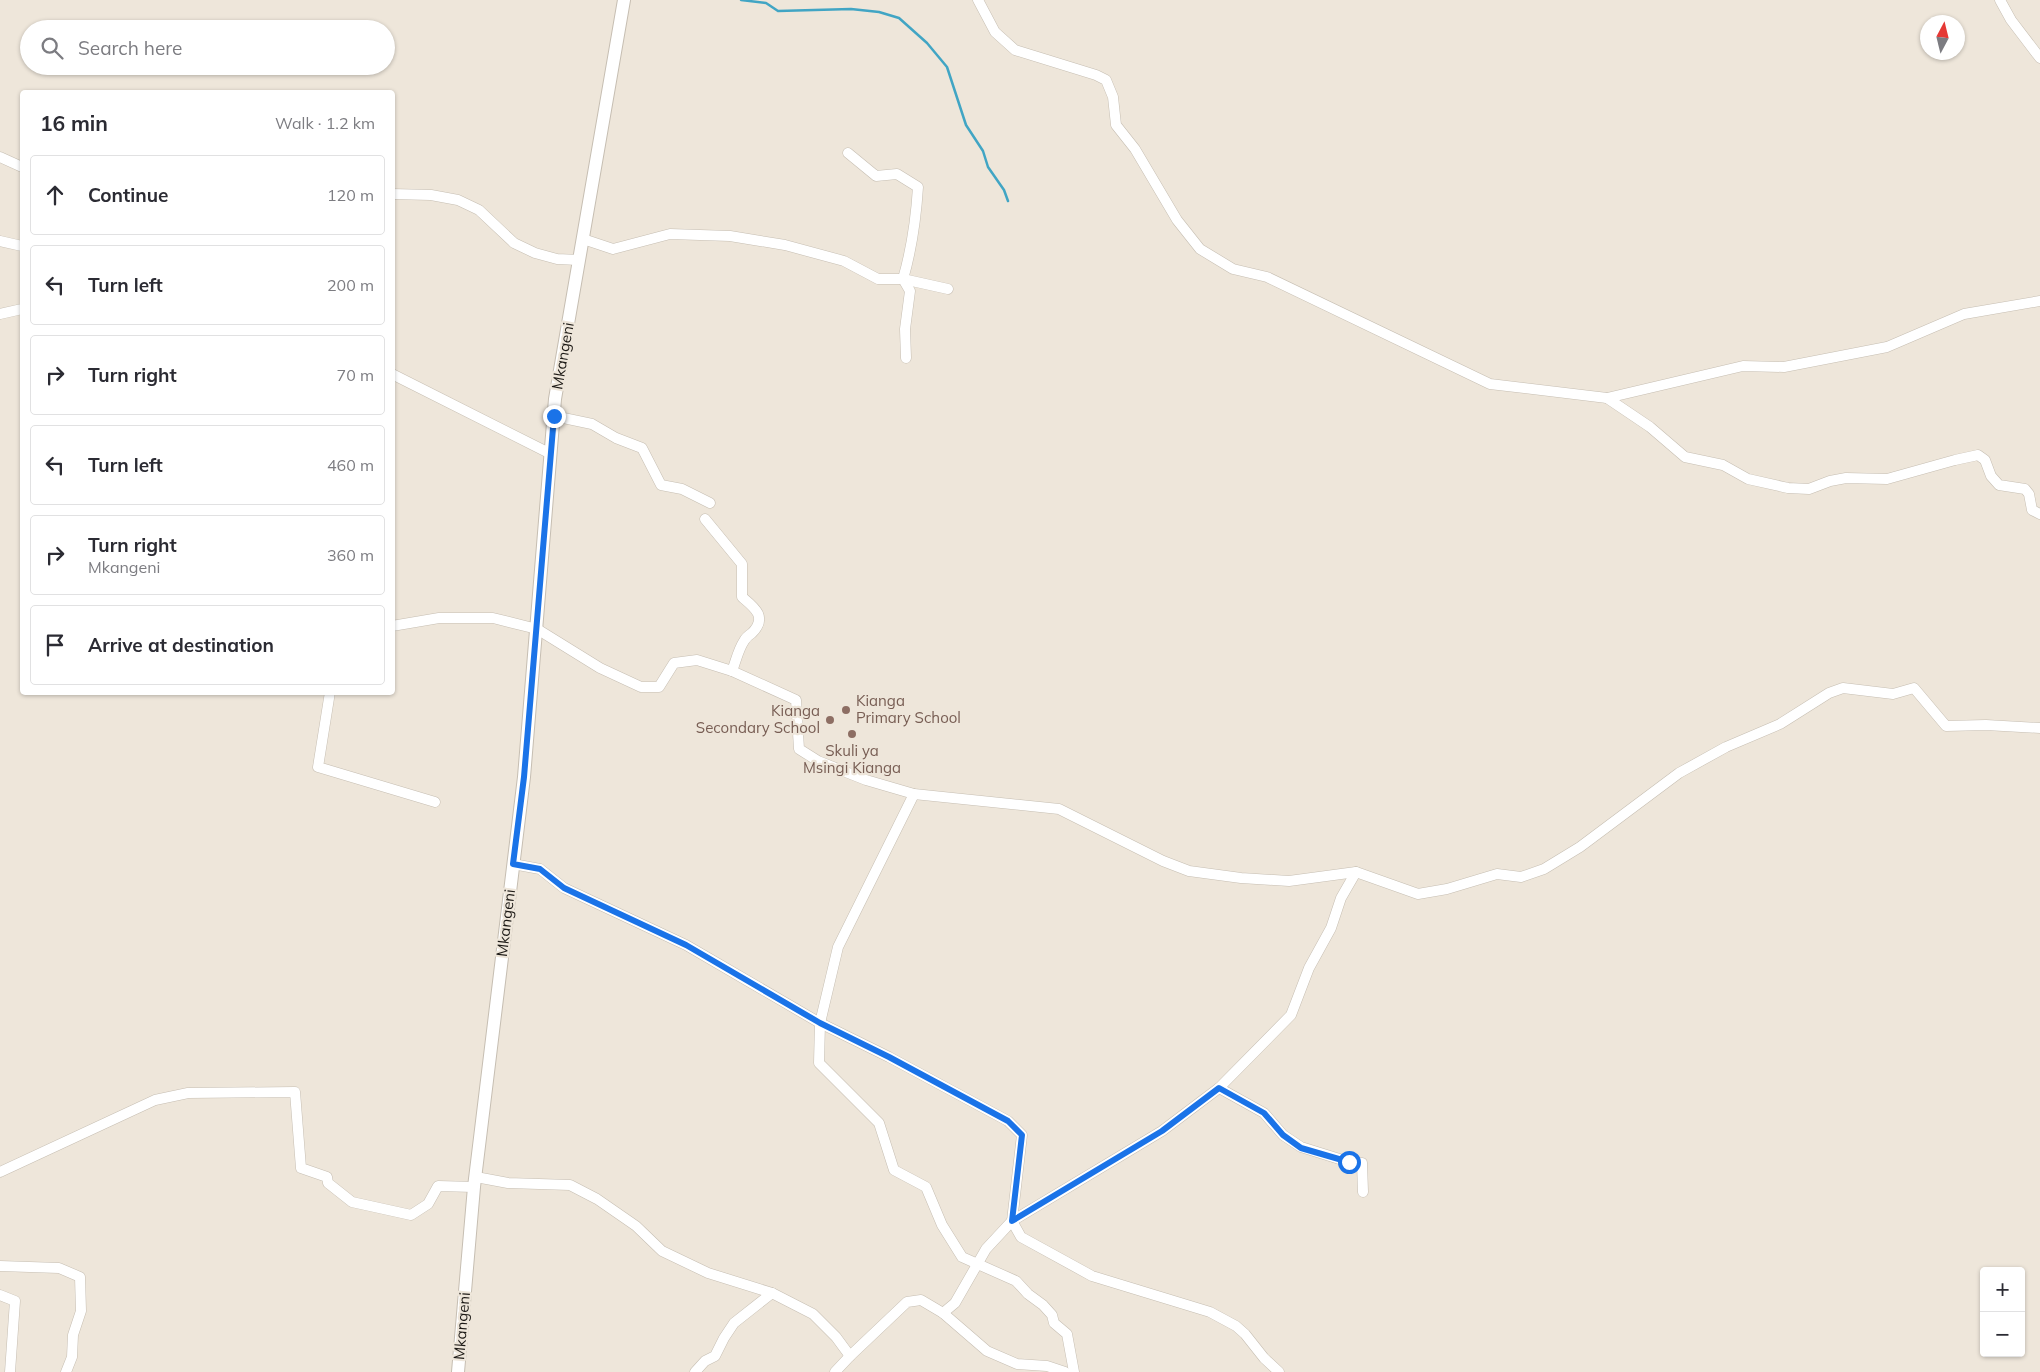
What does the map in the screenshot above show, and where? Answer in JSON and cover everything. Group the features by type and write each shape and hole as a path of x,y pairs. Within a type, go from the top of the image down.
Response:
{"street":[{"name":"Mkangeni","path":"458,1372 475,1182 524,777 554,416 624,0"},
{"path":"978,0 995,32 1016,50 1096,75 1106,80 1113,97 1116,125 1135,150 1177,220 1200,249 1233,269 1267,277 1490,384 1607,398 1743,366 1784,367 1888,348 1964,314 2040,300"},
{"path":"2000,0 2011,20 2040,58"},
{"path":"848,153 876,176 897,174 918,187 915,228 903,279 910,291 905,329 906,358"},
{"path":"0,157 20,166"},
{"path":"395,194 431,195 458,200 479,210 514,243 535,253 557,259 579,260"},
{"path":"583,239 613,249 670,234 730,236 785,245 844,260 878,279 903,279 948,289"},
{"path":"0,240 20,245"},
{"path":"0,314 20,309"},
{"path":"395,376 551,454"},
{"path":"1607,398 1650,427 1685,457 1723,465 1748,479 1788,488 1809,489 1830,481 1846,478 1887,479 1978,455 1985,460 1991,476 1999,485 2025,489 2029,494 2032,510 2040,514"},
{"path":"554,416 592,424 616,438 642,448 661,485 682,489 710,503"},
{"path":"705,519 742,564 742,597 758,610 758,624 754,632 744,639 732,671"},
{"path":"395,625 439,618 493,618 537,629 600,668 641,686 659,687 674,663 697,660 732,671 796,700 799,749 818,760 866,780 914,794 1060,810 1163,861 1189,871 1288,882 1356,872 1418,894 1447,889 1497,874 1521,877 1536,872 1580,847 1679,773 1726,748 1780,724 1829,693 1843,688 1893,694 1914,688 1946,726 1986,725 2040,728"},
{"path":"330,695 318,767 434,802"},
{"path":"914,794 838,947 820,1023 819,1063 879,1122 894,1170 926,1187 942,1224 962,1257 1016,1281 1052,1315 1054,1323 1067,1334 1074,1372"},
{"path":"513,864 540,869 564,888 686,945 820,1023 889,1057 1008,1121 1022,1135 1012,1221 1021,1237 1092,1276 1210,1312 1236,1326 1279,1372"},
{"path":"943,1313 955,1303 986,1249 1012,1221 1162,1131 1219,1088 1291,1015 1309,968 1332,928 1341,898 1356,872"},
{"path":"1219,1088 1264,1113 1283,1135 1301,1148 1349,1162 1362,1163 1363,1192"},
{"path":"0,1172 155,1100 188,1093 295,1092 301,1168 327,1177 328,1184 352,1202 411,1215 428,1204 438,1186 475,1182 570,1185 597,1199 636,1226 662,1251 708,1273 772,1292 812,1314 836,1337 850,1356"},
{"path":"0,1266 59,1268 80,1277 80,1311 73,1335 72,1356 66,1372"},
{"path":"695,1372 705,1361 715,1356 734,1323 772,1292"},
{"path":"0,1295 5,1295 15,1300 10,1372"},
{"path":"835,1372 907,1302 921,1300 943,1313 987,1351 1017,1364 1047,1366 1065,1372"}],"waterway":[{"path":"741,0 766,3 778,11 851,9 879,12 899,18 927,43 947,67 966,125 983,151 988,167 1004,190 1008,201"}],"place":[{"name":"Kianga Primary School","path":"846,710"},
{"name":"Kianga Secondary School","path":"830,720"},
{"name":"Skuli ya Msingi Kianga","path":"852,734"}],"route":[{"path":"554,416 524,777 513,864 540,869 564,888 686,945 820,1023 889,1057 1008,1121 1022,1135 1012,1221 1162,1131 1219,1088 1264,1113 1283,1135 1301,1148 1349,1162"}]}
